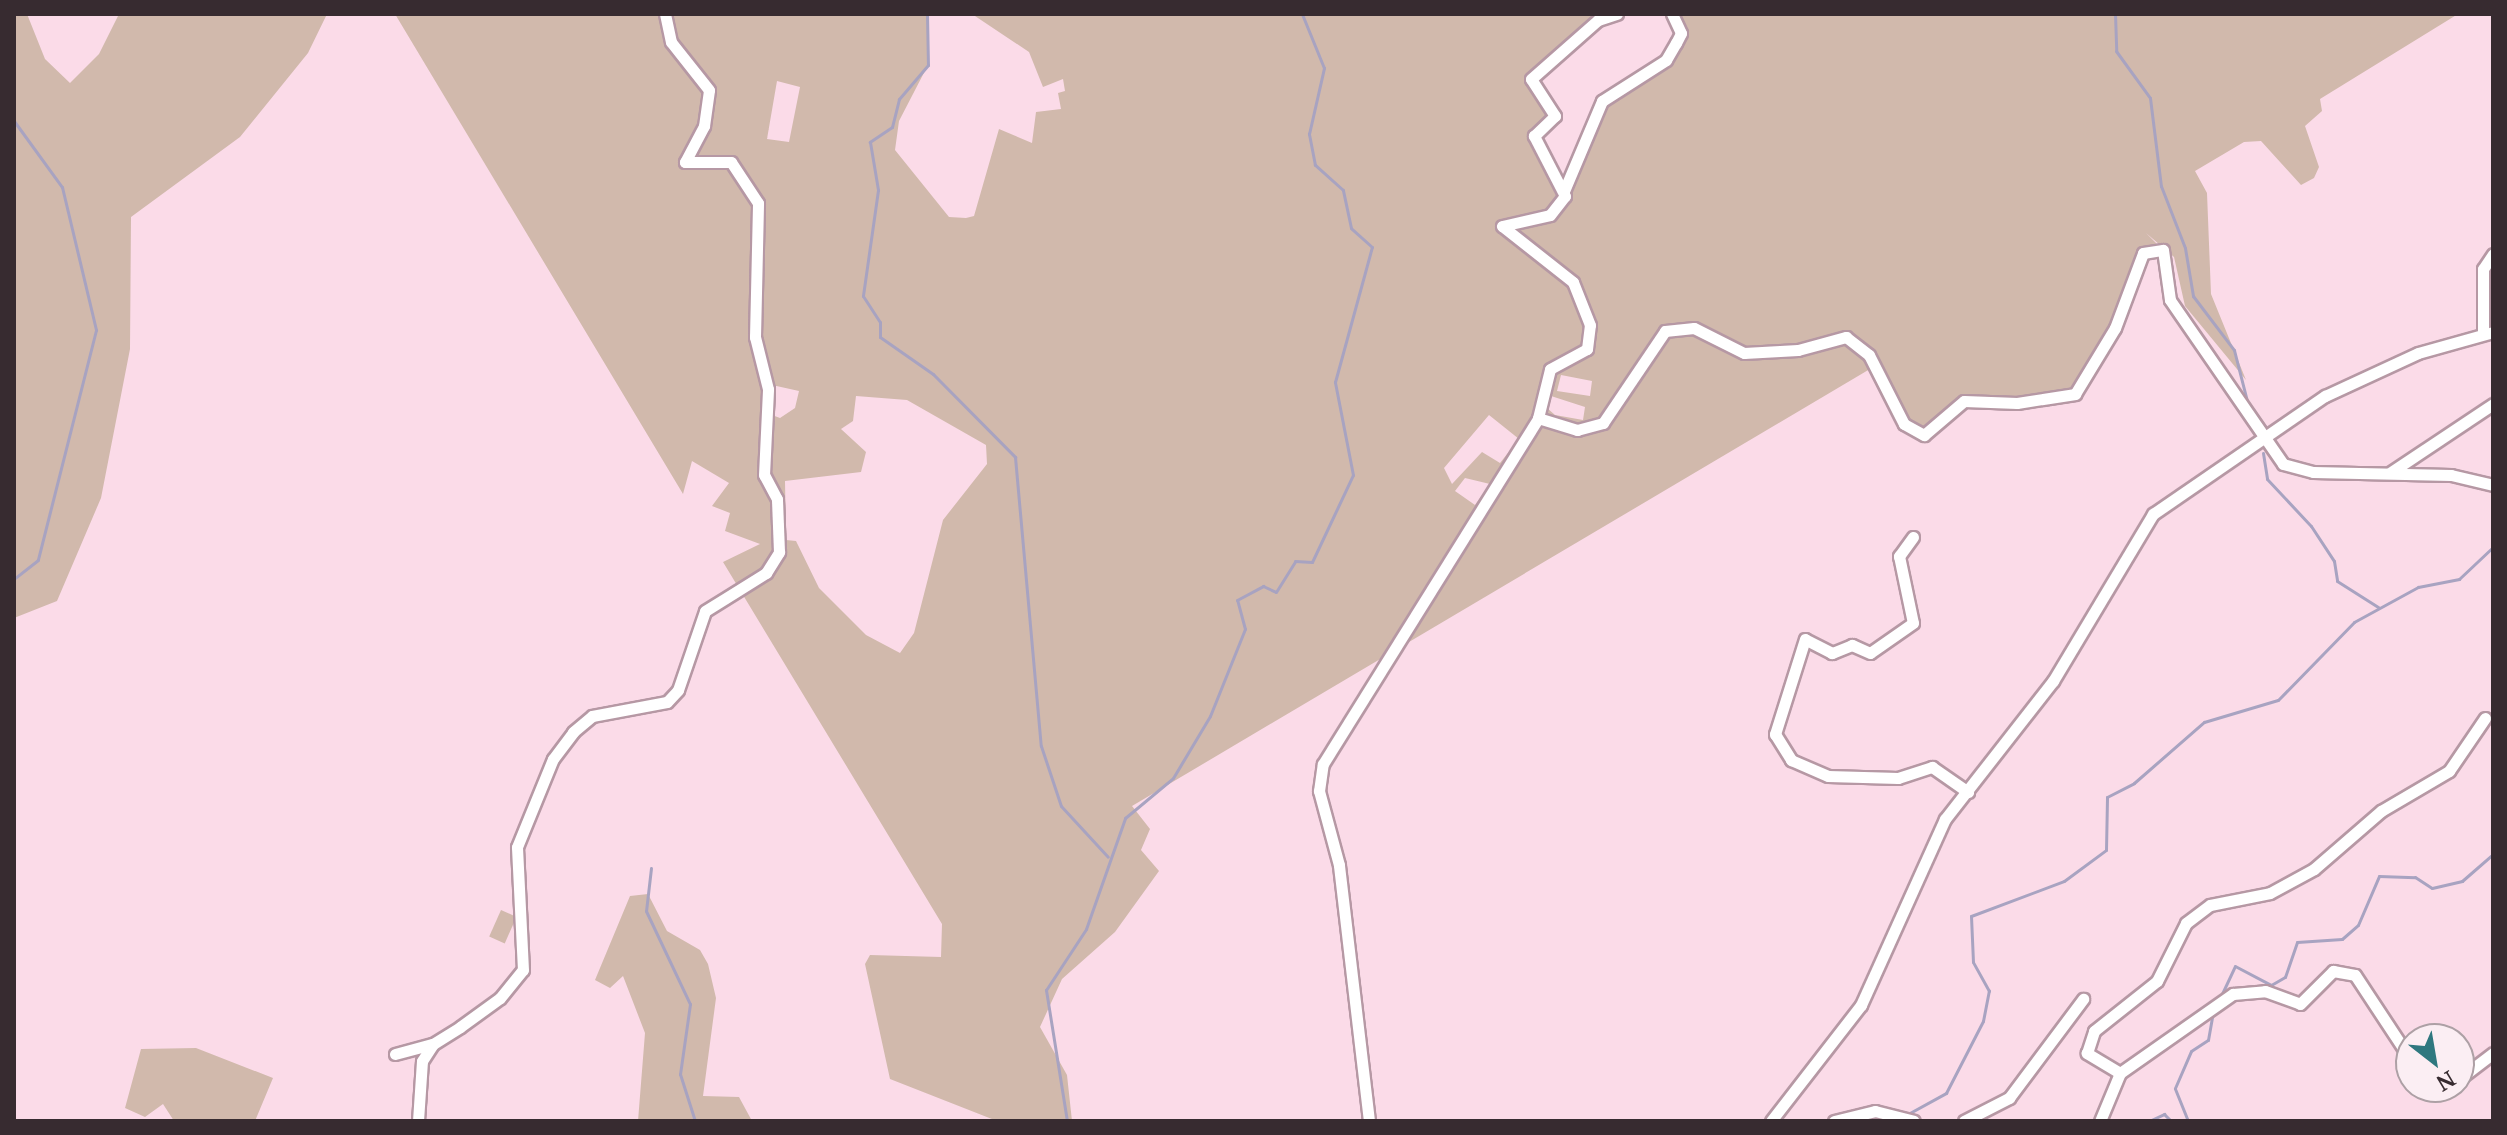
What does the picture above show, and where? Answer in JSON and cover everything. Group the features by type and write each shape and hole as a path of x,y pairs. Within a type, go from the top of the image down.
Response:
{"street":[{"path":"395,1054 433,1044 500,998 523,970 517,847 553,759 592,716 667,702 678,690 705,611 766,573 779,552 777,499 764,475 768,389 755,337 758,203 731,162 685,162 704,126 709,90 671,42 665,14"},
{"path":"1564,191 1536,144 1536,130 1555,116 1531,79 1597,17 1617,14"},
{"path":"1369,1121 1340,875 1319,777 1329,750 1399,652 1481,501 1538,418 1550,369 1587,349 1590,325 1573,282 1502,226 1550,215 1564,191 1602,101 1671,51 1681,33 1672,14"},
{"path":"1538,418 1577,430 1603,423 1653,341 1678,327 1744,353 1846,337 1869,355 1913,435 1934,432 1951,405 1964,401 2075,394 2115,328 2143,253 2153,249 2167,260 2170,300 2262,436 2297,470 2390,472 2493,485"},
{"path":"1771,1121 1861,1005 1945,819 2053,681 2153,514 2236,463 2262,436 2325,396 2488,332 2483,269 2493,254"},
{"path":"2390,472 2493,404"},
{"path":"1913,537 1899,556 1913,623 1870,653 1852,645 1832,653 1805,639 1775,734 1791,760 1828,776 1898,778 1932,767 1968,792"},
{"path":"2120,1073 2087,1053 2094,1031 2157,981 2186,923 2210,905 2270,893 2314,869 2381,811 2449,771 2485,718"},
{"path":"2100,1121 2120,1073 2233,994 2265,991 2300,1004 2323,978 2347,971 2395,1038"},
{"path":"1964,1121 2009,1098 2083,999"},
{"path":"418,1121 422,1061 433,1044"},
{"path":"2475,1067 2493,1053"},
{"path":"1834,1121 1875,1111 1914,1121"}],"shaded area":[{"path":"14,14 27,14 45,59 70,83 99,54 119,14 327,14 308,53 240,137 131,217 130,349 101,498 57,601 14,618"},
{"path":"395,14 927,14 928,65 899,121 895,150 949,217 966,218 974,216 999,129 1032,143 1036,112 1061,109 1058,93 1065,91 1063,79 1043,87 1029,52 972,14 1617,14 1531,79 1553,109 1536,130 1563,192 1592,116 1652,70 1681,33 1672,14 2458,14 2320,99 2322,111 2305,126 2319,167 2314,178 2301,185 2261,141 2244,142 2195,171 2207,193 2211,294 2246,380 2185,306 2174,257 2146,233 2163,250 2143,253 2126,305 2075,394 1964,401 1913,435 1875,366 1132,806 1150,829 1141,850 1159,871 1115,932 1062,979 1040,1027 1067,1075 1072,1121 997,1121 890,1079 865,964 870,955 941,957 942,924 723,562 760,544 725,531 730,513 712,506 729,483 692,461 683,494","holes":["777,81 800,87 789,142 767,139","1561,375 1592,381 1590,396 1557,391","772,385 799,391 795,408 780,418 772,415","856,396 907,400 986,445 987,464 943,520 914,633 900,653 866,635 819,588 796,541 786,540 785,481 861,472 866,452 841,429 853,421","1551,396 1585,407 1583,420 1555,415 1547,408","1489,415 1519,439 1500,463 1482,452 1452,484 1444,468","1465,478 1490,484 1475,505 1455,491"]},
{"path":"648,894 667,931 700,950 708,964 716,998 703,1096 739,1097 752,1121 638,1121 645,1033 623,976 610,988 595,980 630,896"},
{"path":"501,910 517,917 505,943 489,936"},
{"path":"196,1048 273,1078 255,1121 174,1121 163,1104 145,1117 125,1108 141,1049"}],"waterway":[{"path":"927,14 928,65 899,99 892,127 870,142 878,190 863,296 880,322 880,337 933,374 1015,457 1041,746 1061,806 1108,857"},
{"path":"1067,1121 1046,990 1086,929 1125,818 1173,778 1210,716 1245,629 1237,600 1263,586 1276,592 1295,561 1312,562 1353,475 1335,382 1372,247 1351,228 1343,190 1315,165 1309,134 1324,68 1302,14"},
{"path":"2115,14 2116,51 2150,98 2161,186 2185,248 2193,296 2234,350 2247,401 2265,427"},
{"path":"14,121 62,187 96,330 38,560 14,579"},
{"path":"2263,453 2267,479 2311,526 2334,561 2337,581 2378,607"},
{"path":"1906,1115 1946,1093 1983,1021 1989,991 1973,962 1971,916 2064,881 2106,850 2107,797 2134,783 2204,722 2278,700 2354,622 2418,587 2459,579 2493,547"},
{"path":"2220,998 2235,966 2271,985 2285,977 2297,942 2342,939 2358,925 2379,876 2415,877 2432,888 2462,881 2493,854"},
{"path":"651,868 646,911 690,1004 680,1074 695,1121"},
{"path":"2188,1121 2175,1088 2191,1051 2208,1040 2213,1012"},
{"path":"2149,1121 2164,1114 2171,1121"}]}
